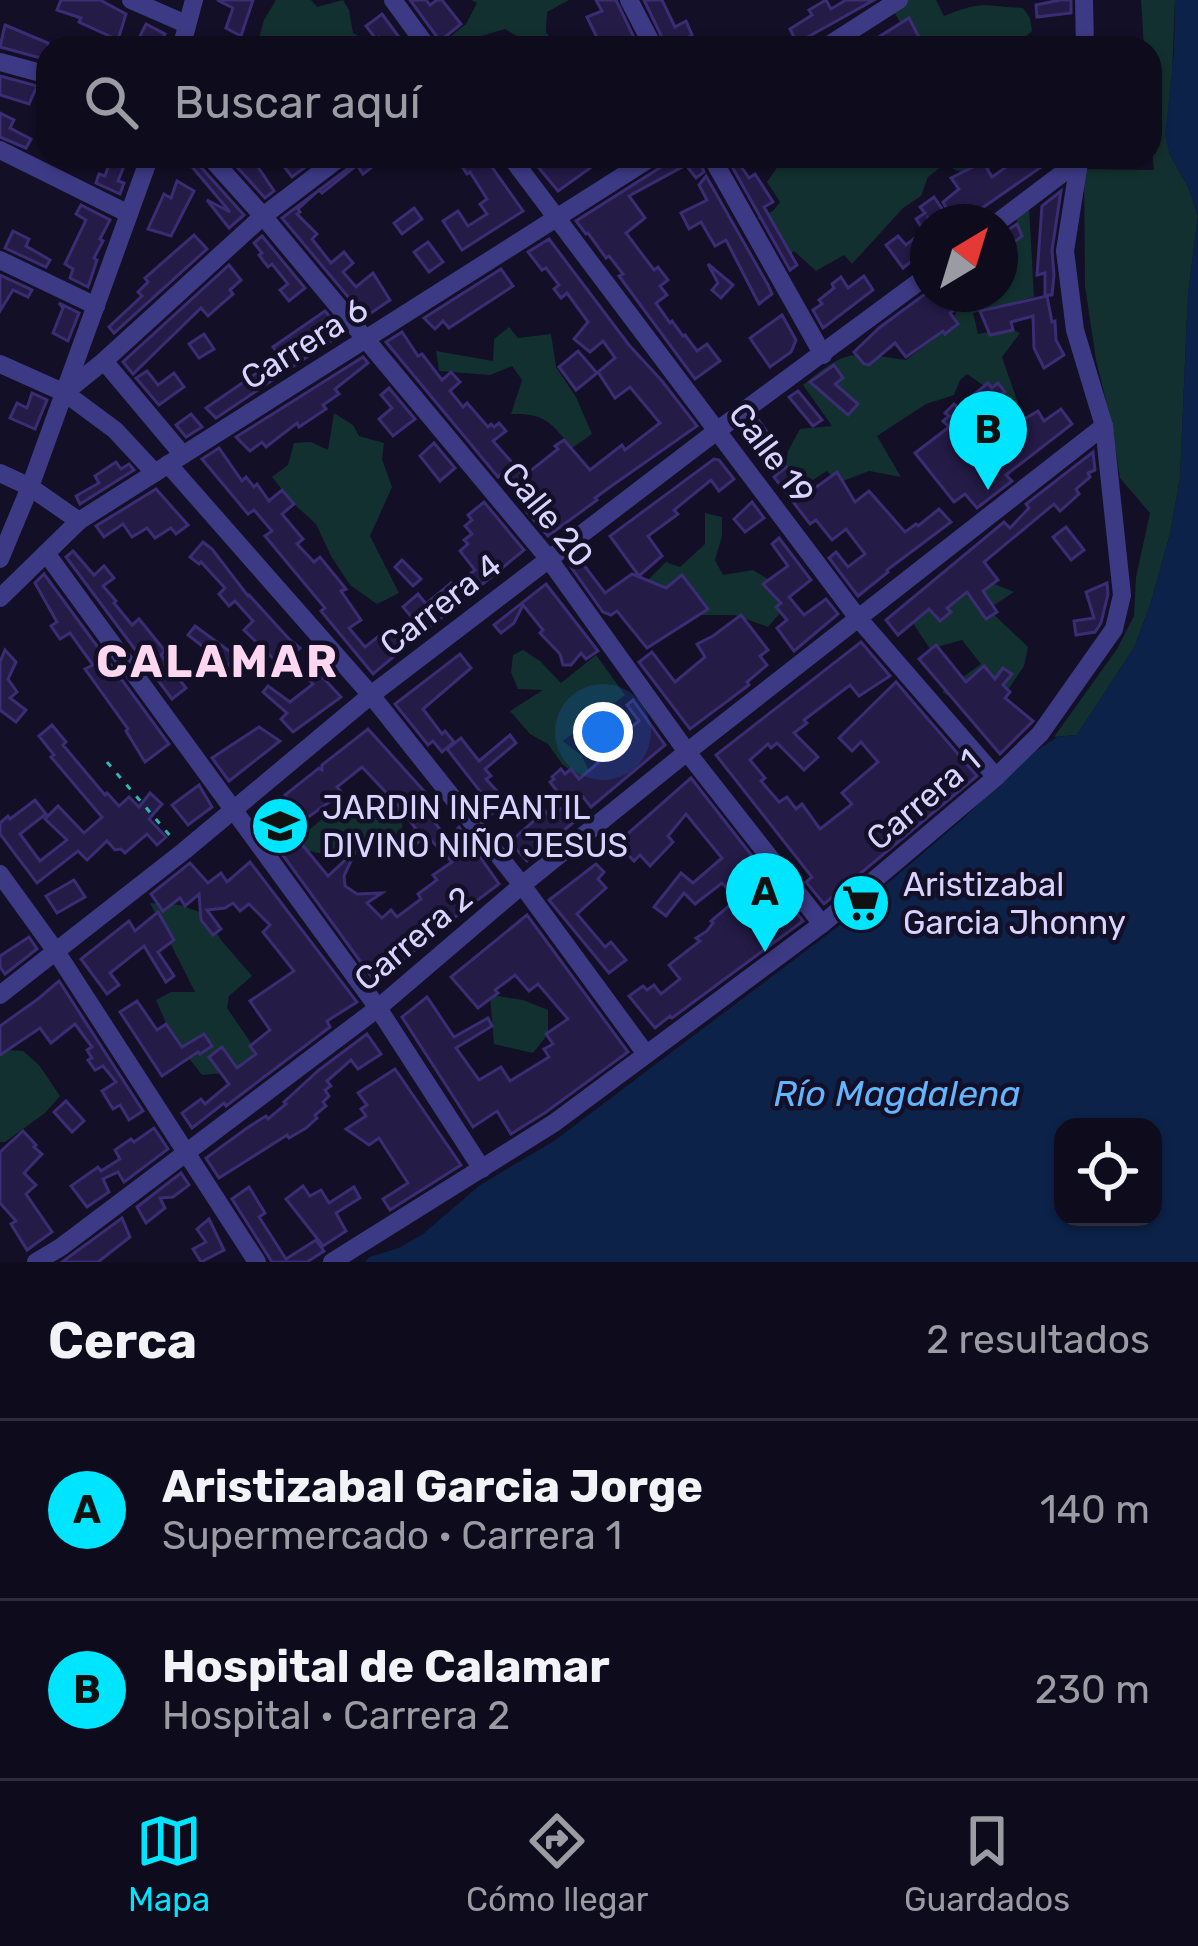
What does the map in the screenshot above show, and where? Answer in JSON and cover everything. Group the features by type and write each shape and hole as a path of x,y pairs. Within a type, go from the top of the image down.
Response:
{"street":[{"path":"131,0 186,24"},
{"path":"184,36 194,0"},
{"path":"393,0 419,36"},
{"path":"629,0 648,36"},
{"path":"843,36 899,0"},
{"path":"1084,0 1085,36"},
{"path":"0,62 36,72"},
{"path":"0,150 36,168"},
{"path":"36,168 129,214"},
{"path":"0,559 146,168"},
{"name":"Calle 20","path":"220,168 548,558 687,752 822,924"},
{"path":"65,393 262,216 325,168"},
{"name":"Calle 19","path":"519,168 858,618 997,777"},
{"name":"Carrera 6","path":"0,598 79,521 635,168"},
{"path":"718,168 823,355"},
{"path":"1018,206 1067,168"},
{"name":"Carrera 1","path":"332,1262 554,1123 822,924 997,777 1040,734 1114,629 1121,595 1104,426 1075,330 1065,251 1078,168"},
{"path":"0,260 96,306"},
{"name":"Carrera 4","path":"0,994 235,810 371,695 910,289"},
{"path":"104,361 169,464 371,695 522,885 646,1054"},
{"path":"0,364 65,393 169,464"},
{"name":"Carrera 2","path":"36,1262 66,1254 185,1154 378,1008 687,752 1104,426"},
{"path":"0,473 30,487 79,521"},
{"path":"46,553 378,1008 482,1168"},
{"path":"0,874 56,950 257,1262"}],"path":[{"path":"106,762 173,838"}],"green space":[{"path":"276,0 311,0 317,7 343,0 353,33 359,36 259,36"},
{"path":"471,0 569,0 547,12 549,36 517,36 505,29 482,36 451,36 466,24 477,3"},
{"path":"902,0 936,0 944,16 976,6 1023,8 1032,31 1026,36 908,36 893,10"},
{"path":"1141,0 1175,0 1169,153 1198,216 1188,294 1180,478 1170,534 1135,646 1077,735 1054,737 1117,649 1134,616 1136,577 1150,513 1120,478 1085,286 1084,169 1162,168 1162,36 1143,36"},
{"path":"777,168 940,168 928,177 921,196 903,208 852,264 844,255 816,271 794,251 784,258 777,245 781,235 757,218 780,202 767,182"},
{"path":"954,168 990,168 978,173"},
{"path":"1029,206 1034,297 1018,301 1019,239 1018,214"},
{"path":"956,312 977,312 973,313 978,334 1008,328 1020,333 1002,357 1020,409 1014,417 1000,397 967,374 954,395 926,404 877,436 901,477 869,471 838,483 827,471 797,490 784,474 788,451 800,429 832,426 803,385 830,364 850,356 906,360 951,326"},
{"path":"509,327 518,338 551,334 556,367 592,434 572,448 547,421 511,414 522,380 512,366 490,375 439,371 436,351 493,361 494,339"},
{"path":"334,413 353,425 359,436 384,443 382,459 392,487 370,536 399,593 377,604 350,585 316,524 272,477 288,465 294,443 311,442 328,450"},
{"path":"705,513 722,517 715,560 723,575 753,570 771,581 785,607 768,627 735,615 696,615 645,583 666,562 680,567 705,544"},
{"path":"972,575 1014,592 988,609 1028,647 1024,666 999,703 977,712 942,692 981,664 962,640 930,649 911,620"},
{"path":"523,650 561,683 596,655 625,695 563,741 582,756 589,771 579,777 510,711 543,690 518,689 511,672 513,655"},
{"path":"384,802 404,811 401,834 351,840 323,854 301,849 309,830 336,807 365,813"},
{"path":"150,903 180,905 205,914 252,976 229,996 227,1008 255,1049 246,1071 202,1075 171,1035 156,1000 171,992 195,992"},
{"path":"490,995 548,1010 548,1034 533,1053 494,1044"},
{"path":"23,1051 60,1096 45,1113 0,1142 0,1054"}],"water":[{"path":"1175,0 1198,0 1198,216 1165,134"},
{"name":"Río Magdalena","path":"1198,217 1198,1262 365,1262 423,1234 480,1185 554,1141 836,928 1028,756 1057,737 1077,735 1135,646 1170,534 1180,478 1188,294"}],"building":[{"path":"61,0 100,0 126,14 119,36 109,36 57,10"},
{"path":"217,0 253,0 241,36 226,28 233,8"},
{"path":"410,0 426,0 430,5 442,0 461,24 446,36 436,36"},
{"path":"596,0 616,0 633,36 596,36 587,17 602,11"},
{"path":"644,0 662,0 675,27 686,21 692,35 661,36"},
{"path":"826,0 831,9 846,0 874,0 810,36 794,36 790,29 812,15 809,10"},
{"path":"1071,0 1071,13 1037,17 1036,5"},
{"path":"382,14 398,36 374,36 366,26"},
{"path":"909,18 918,36 880,36"},
{"path":"146,24 165,34 164,36 140,36"},
{"path":"5,25 36,38 36,57 0,47"},
{"path":"0,76 36,86 29,104 0,95"},
{"path":"0,113 14,120 10,128 31,139 26,148 0,137"},
{"path":"108,168 123,168 120,194 96,183 99,174 105,176"},
{"path":"193,168 202,168 244,215 229,228 207,200 230,212"},
{"path":"238,168 259,168 274,191 265,198"},
{"path":"353,168 322,193 319,190"},
{"path":"463,168 493,168 523,211 462,250 443,221 458,211 468,226 487,214 480,204 487,199"},
{"path":"539,168 590,168 558,191"},
{"path":"659,168 680,168 629,196 645,218 626,233 654,270 658,267 668,280 660,286 667,295 656,303 670,323 697,351 707,344 720,361 695,379 619,276 623,274 576,221"},
{"path":"688,168 702,168 696,178"},
{"path":"733,168 742,168 749,178 755,174 773,202 764,207 797,265 790,270"},
{"path":"971,168 987,168 992,177 1005,168 1040,168 988,204 944,204 959,189 951,178"},
{"path":"706,176 772,294 759,304 726,240 715,246 701,222 689,229 681,213 707,200 699,185"},
{"path":"177,181 194,191 171,236 148,229 164,194 171,198"},
{"path":"317,191 297,214 317,234 312,239 331,263 344,252 353,263 343,272 356,287 373,273 390,300 365,317 282,218"},
{"path":"1061,191 1052,250 1052,295 1045,295 1045,273 1037,275 1042,206"},
{"path":"81,205 110,220 88,287 70,278 73,269 65,264 86,220 76,214"},
{"path":"414,208 422,219 402,234 394,223"},
{"path":"13,231 29,239 26,246 50,260 46,267 5,248"},
{"path":"194,235 207,249 114,333 109,327 142,296 138,292 148,282 145,278"},
{"path":"262,236 305,288 289,301 280,290 288,284 272,264 268,267 254,243"},
{"path":"898,236 906,245 910,242 910,262 903,268 886,245"},
{"path":"549,239 697,426 548,536 526,511 531,507 502,473 498,477 386,342 402,332 442,380 451,372 460,382 450,391 488,427 499,423 506,431 493,441 524,476 564,440 590,470 622,445 625,450 660,423 630,387 615,398 598,372 615,358 603,341 590,352 574,339 588,322 567,293 561,298 554,289 559,285 528,252"},
{"path":"428,242 443,262 429,272 414,252"},
{"path":"708,264 733,285 721,298 712,290 718,283"},
{"path":"229,265 241,280 230,290 233,294 208,316 201,308 133,374 123,362"},
{"path":"501,269 513,286 449,328 443,321 435,329 424,318"},
{"path":"0,275 32,290 28,297 13,290 0,311"},
{"path":"864,276 873,290 823,328 813,310 822,304 819,300 841,277 848,288"},
{"path":"1047,296 1064,355 1044,368 1034,348 1033,316 1011,322 1013,330 990,335 980,312 1018,312 1018,302"},
{"path":"59,303 79,313 68,341 53,333 63,308"},
{"path":"910,305 910,312 951,312 958,324 906,357 895,343 869,365 864,364 854,352"},
{"path":"325,311 343,333 216,418 206,408 280,357 273,347"},
{"path":"782,315 796,340 791,352 770,367 750,338"},
{"path":"204,334 214,349 199,358 189,344"},
{"path":"578,351 597,373 576,390 559,367"},
{"path":"363,357 368,363 335,389 339,394 323,405 326,409 299,427 297,423 266,447 262,442 250,451 236,437"},
{"path":"834,365 843,378 835,384 858,404 848,415 810,382"},
{"path":"147,371 158,385 174,373 184,387 159,405 136,378"},
{"path":"988,383 992,388 998,383 1005,392 989,403 1009,428 1038,411 1044,421 1061,409 1072,424 1006,475 1012,481 977,508 965,494 954,502 915,453 949,427 943,421 954,404 958,408"},
{"path":"389,388 415,419 393,436 379,419 392,408 381,395"},
{"path":"798,391 822,420 813,426 789,397"},
{"path":"32,393 47,400 35,429 10,418 17,403 27,408"},
{"path":"191,414 202,427 186,437 176,425"},
{"path":"759,421 775,443 758,456 741,434"},
{"path":"434,443 455,468 440,481 420,456"},
{"path":"219,448 242,481 246,477 254,487 257,484 269,501 282,490 294,504 282,514 303,539 297,544 314,562 320,557 346,589 341,591 361,620 349,628 365,647 388,629 404,648 373,674 265,536 272,531 254,510 248,514 202,459"},
{"path":"1093,452 1095,470 1076,489 1079,494 1060,511 1054,504 984,562 998,580 983,591 997,612 986,619 967,592 947,608 951,612 940,621 929,609 898,635 886,620 1004,522 1010,528 1029,508 1026,504"},
{"path":"714,459 734,479 719,491 711,480 648,536 662,556 639,576 610,536"},
{"path":"116,462 121,469 129,464 134,470 80,504 76,496 99,483 95,476"},
{"path":"786,467 807,494 837,472 855,502 869,491 905,532 939,509 951,522 858,596 829,558 836,552 848,567 865,554 846,529 832,540 816,520 810,524 774,477"},
{"path":"156,489 188,525 176,534 171,528 155,538 147,528 132,537 123,524 104,537 96,526"},
{"path":"484,502 524,550 424,632 403,607 418,594 426,604 475,570 460,551 472,534 465,526 472,520 468,515"},
{"path":"752,502 764,518 745,532 734,519"},
{"path":"1066,527 1084,550 1071,560 1053,537"},
{"path":"779,538 811,580 789,597 804,615 826,599 838,614 794,651 777,628 787,620 776,607 781,603 763,584 788,566 772,544"},
{"path":"203,542 300,648 281,666 244,630 253,621 235,601 229,606 219,594 225,588 190,557"},
{"path":"73,551 94,575 104,566 114,578 103,586 114,603 132,625 139,619 165,651 161,655 186,688 172,699 66,557"},
{"path":"402,560 421,579 413,586 395,567"},
{"path":"580,560 605,593 632,574 666,588 682,575 708,609 647,648 617,611 603,612 571,567"},
{"path":"44,574 169,744 145,762 128,729 85,669 93,665 70,633 60,639 51,626 57,622 35,583"},
{"path":"1107,583 1101,623 1095,632 1076,635 1074,621 1094,618 1086,592"},
{"path":"546,584 598,651 586,659 581,653 571,665 563,665 560,654 523,605 514,623 501,633 494,625"},
{"path":"741,615 768,650 760,656 767,665 749,685 690,729 639,662 652,652 675,682 705,657 697,644"},
{"path":"195,626 236,656 228,666 188,635"},
{"path":"861,642 890,676 859,696 850,685 804,720 807,723 794,733 818,757 804,770 777,743 771,748 768,744 750,760 779,802 787,797 796,809 802,804 820,829 852,804 842,793 878,762 861,742 852,751 839,738 896,682 977,776 824,904 806,882 812,877 716,755"},
{"path":"936,645 966,682 984,666 995,679 1003,668 1012,674 1003,685 1010,692 1005,698 1033,721 1000,754 919,659"},
{"path":"5,650 16,662 8,679 17,692 10,698 26,710 16,722 0,710 0,662"},
{"path":"460,654 471,668 423,709 454,742 442,752 433,741 428,745 395,704"},
{"path":"314,668 341,697 293,732 281,719 287,713 263,692 268,686 290,702 313,684 305,675"},
{"path":"633,700 665,745 591,807 583,797 570,808 550,782 552,777 561,769 565,774 571,769 579,779 599,762 595,756 639,721 627,705"},
{"path":"52,725 66,742 63,745 119,806 129,797 139,807 150,793 162,804 149,819 166,837 157,845 147,834 125,853 107,841 87,860 78,851 37,883 0,834 0,823 35,800 46,814 20,834 40,861 67,840 45,819 58,806 84,833 102,817 39,736"},
{"path":"259,727 280,741 229,781 212,758"},
{"path":"368,729 433,801 424,808 447,839 459,827 499,884 376,983 258,821 322,770 322,765","holes":["362,767 416,829 402,839 409,849 427,836 452,862 433,875 437,880 418,894 421,899 397,917 391,910 382,918 367,903 382,893 357,894 345,886 344,876 356,850 328,876 290,830 342,793 337,787"]},
{"path":"510,735 516,743 485,769 491,776 486,779 506,801 488,817 475,802 483,795 447,749 461,738 479,761"},
{"path":"691,778 803,921 655,1028 629,996 654,985 661,994 680,979 669,965 700,941 696,938 737,899 722,883 695,904 684,893 666,916 654,907 681,873 693,883 722,858 686,814 668,836 673,842 650,866 640,855 634,861 617,843"},
{"path":"199,785 212,807 188,825 172,805"},
{"path":"563,807 574,822 527,861 510,842 545,811 550,817"},
{"path":"250,862 357,1002 192,1128 182,1113 201,1099 205,1104 229,1084 209,1057 222,1047 237,1068 256,1054 250,1046 270,1030 250,1001 294,971 263,932 270,925 249,904 240,911 233,903 207,910 221,929 213,935 201,920 199,894 185,906 180,898 163,911 151,894 190,863 208,883 221,873 227,882"},
{"path":"596,864 604,872 598,879 606,888 577,914 605,947 611,942 626,960 609,973 549,900"},
{"path":"74,880 85,897 57,913 46,896"},
{"path":"158,912 174,940 158,952 174,976 166,982 144,946 110,973 119,985 107,994 81,959 129,921 135,931"},
{"path":"527,915 628,1052 511,1134 497,1111 473,1127 402,1017 427,997 454,1037 488,1018 492,1026 456,1048 479,1080 501,1067 510,1081 549,1057 544,1049 553,1044 546,1034 568,1019 538,984 529,991 515,975 478,1008 451,977"},
{"path":"29,937 37,949 5,974 0,956"},
{"path":"59,981 143,1111 129,1120 120,1105 113,1109 102,1091 116,1082 103,1066 95,1070 88,1060 92,1058 87,1050 92,1047 75,1024 51,1043 40,1028 0,1055 0,1026"},
{"path":"137,1001 157,1030 166,1024 182,1047 204,1034 212,1046 162,1076 120,1012"},
{"path":"367,1034 381,1054 358,1069 351,1060 327,1081 329,1096 317,1118 219,1178 206,1158 266,1116 268,1119 319,1070"},
{"path":"395,1069 461,1165 390,1210 383,1199 408,1183 379,1138 369,1145 346,1129 366,1116 361,1109 367,1105 358,1093"},
{"path":"66,1101 84,1121 72,1132 54,1112"},
{"path":"154,1128 168,1149 124,1182 118,1172 103,1179 109,1192 87,1207 71,1186 98,1167 101,1171 120,1159 115,1150"},
{"path":"23,1131 42,1154 24,1173 36,1185 26,1194 52,1232 27,1250 11,1224 16,1221 0,1203 0,1152"},
{"path":"181,1173 189,1185 173,1197 160,1198 165,1208 146,1223 137,1207"},
{"path":"303,1186 310,1196 321,1190 329,1203 354,1187 360,1198 336,1213 346,1231 323,1246 286,1199"},
{"path":"249,1187 265,1213 259,1217 286,1259 316,1240 324,1251 307,1262 272,1262 232,1199"},
{"path":"122,1218 130,1237 98,1262 62,1262"},
{"path":"209,1219 224,1250 201,1262 193,1249 206,1242 197,1229"}],"place":[{"name":"Hospital de Calamar","path":"988,490"},
{"name":"JARDIN INFANTIL DIVINO NIÑO JESUS","path":"280,826"},
{"name":"Aristizabal Garcia Jhonny","path":"861,903"},
{"name":"Aristizabal Garcia Jorge","path":"765,952"}],"district":[{"name":"CALAMAR","path":"218,661"}]}
